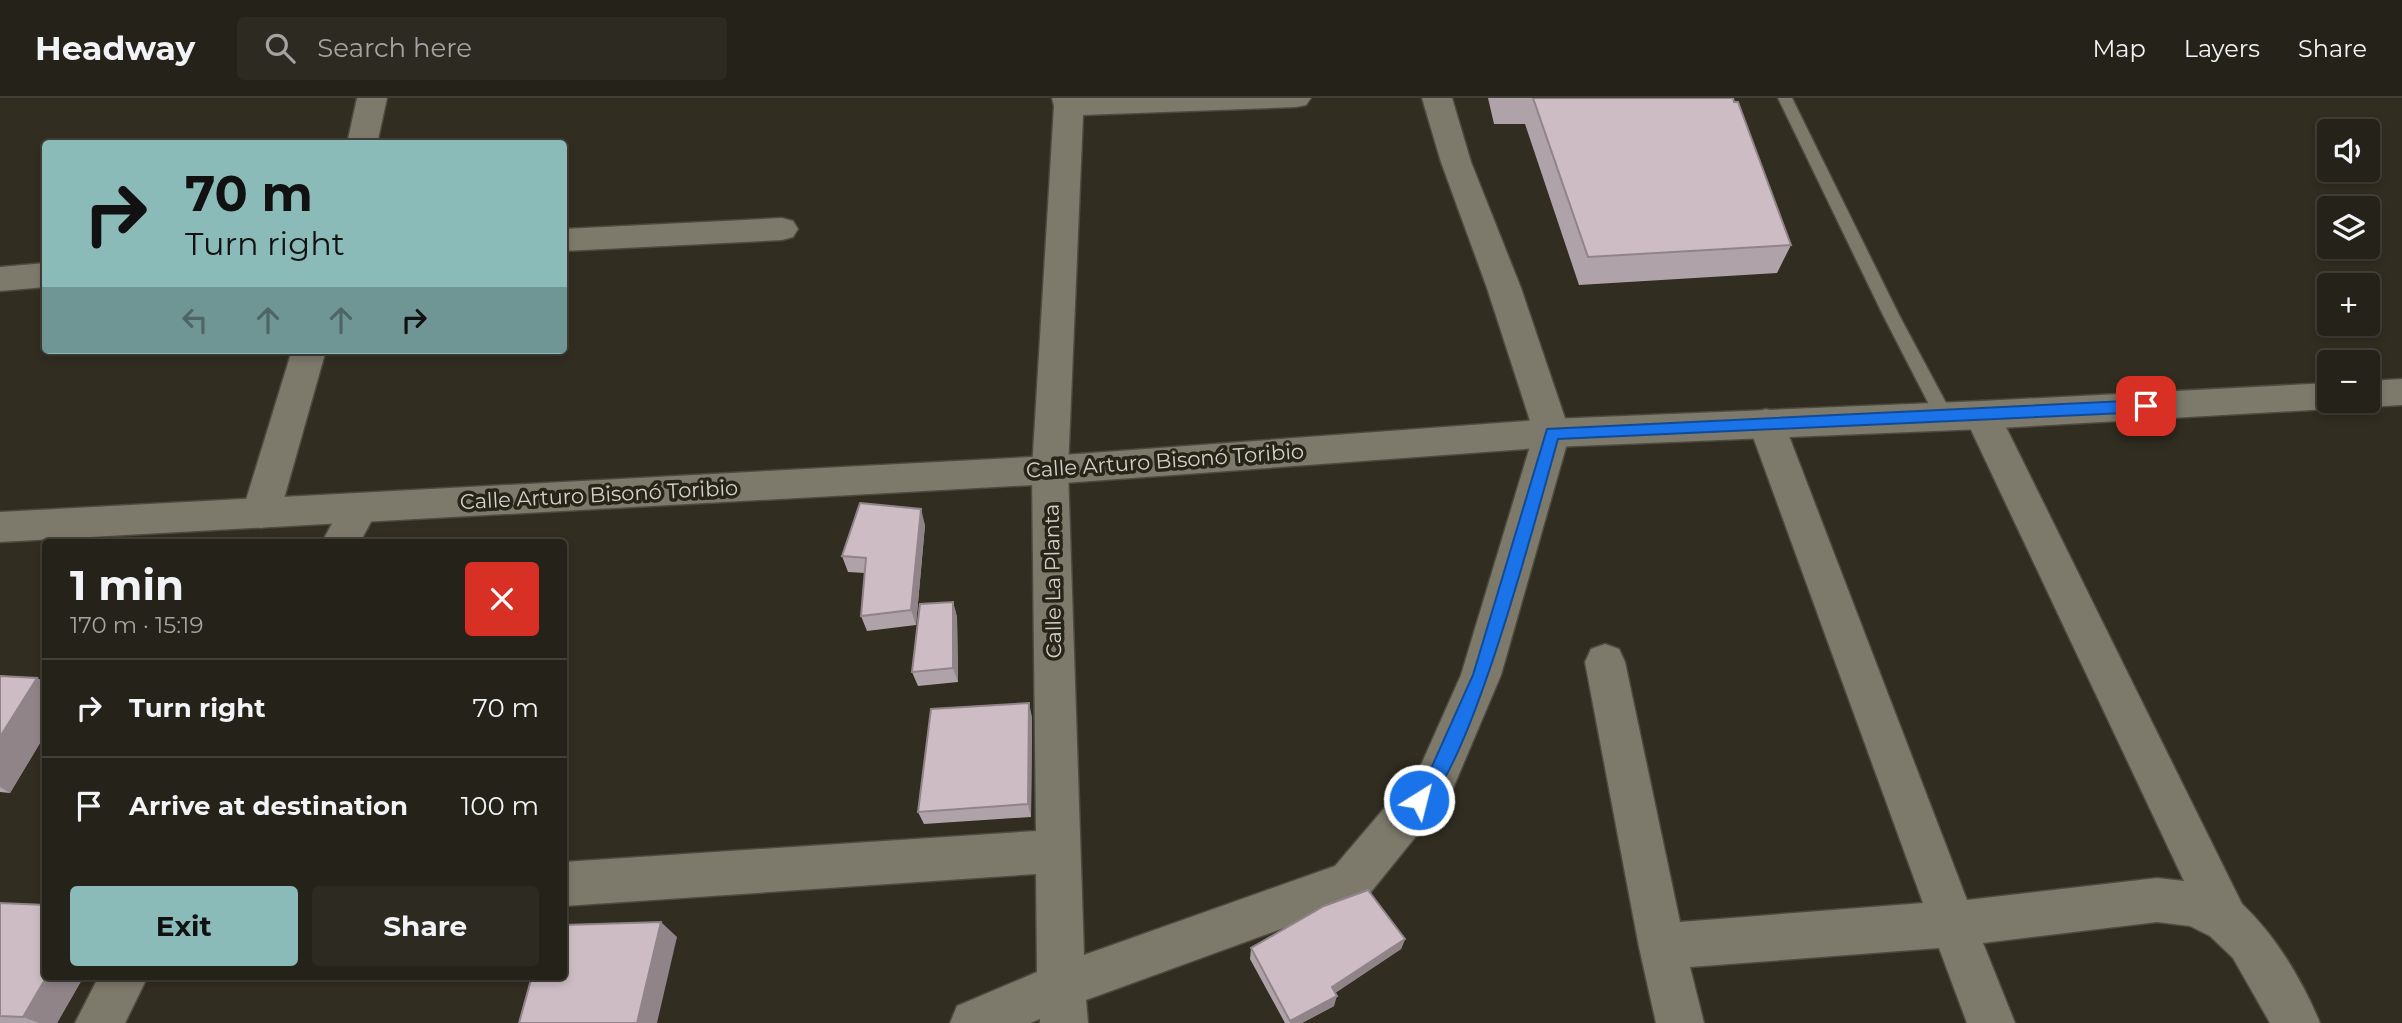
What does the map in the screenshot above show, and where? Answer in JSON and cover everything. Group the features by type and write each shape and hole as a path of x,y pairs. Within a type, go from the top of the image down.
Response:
{"street":[{"path":"363,140 372,98"},
{"path":"1068,102 1296,98"},
{"path":"974,1023 1063,1004 1350,883 1436,779 1481,675 1552,433 1504,288 1456,162 1437,98"},
{"name":"Calle La Planta","path":"1063,1004 1050,470 1068,102"},
{"path":"567,240 782,229"},
{"path":"0,279 42,275"},
{"path":"261,513 308,354"},
{"path":"2380,393 2402,392"},
{"name":"Calle Arturo Bisonó Toribio","path":"0,527 1050,470 1552,433 1963,416 2317,397"},
{"path":"1963,416 2226,920"},
{"path":"1766,423 1991,1023"},
{"path":"343,539 359,509"},
{"path":"1605,662 1662,947 1680,1023"},
{"path":"567,884 1059,850"},
{"path":"1662,947 1746,938 1953,924 2157,900 2194,904 2226,920 2249,942 2296,1023"},
{"path":"99,1023 123,980"}],"lane":[{"path":"1785,98 1891,315 1963,416"}],"building":[{"path":"1533,98 1733,98 1734,102 1738,102 1791,245 1588,257"},
{"path":"860,503 921,509 911,610 861,616 866,558 842,556"},
{"path":"953,602 953,668 912,672 920,604"},
{"path":"0,676 37,678 0,737"},
{"path":"1029,703 1028,804 918,812 931,709"},
{"path":"1368,890 1405,939 1332,987 1337,996 1290,1021 1251,948 1324,906"},
{"path":"0,903 42,905 42,980 45,980 23,1017 0,1016"},
{"path":"661,922 637,1023 519,1023 531,980 567,980 567,925"}],"route":[{"path":"1419,800 1436,779 1481,675 1552,433 2146,406"}]}
